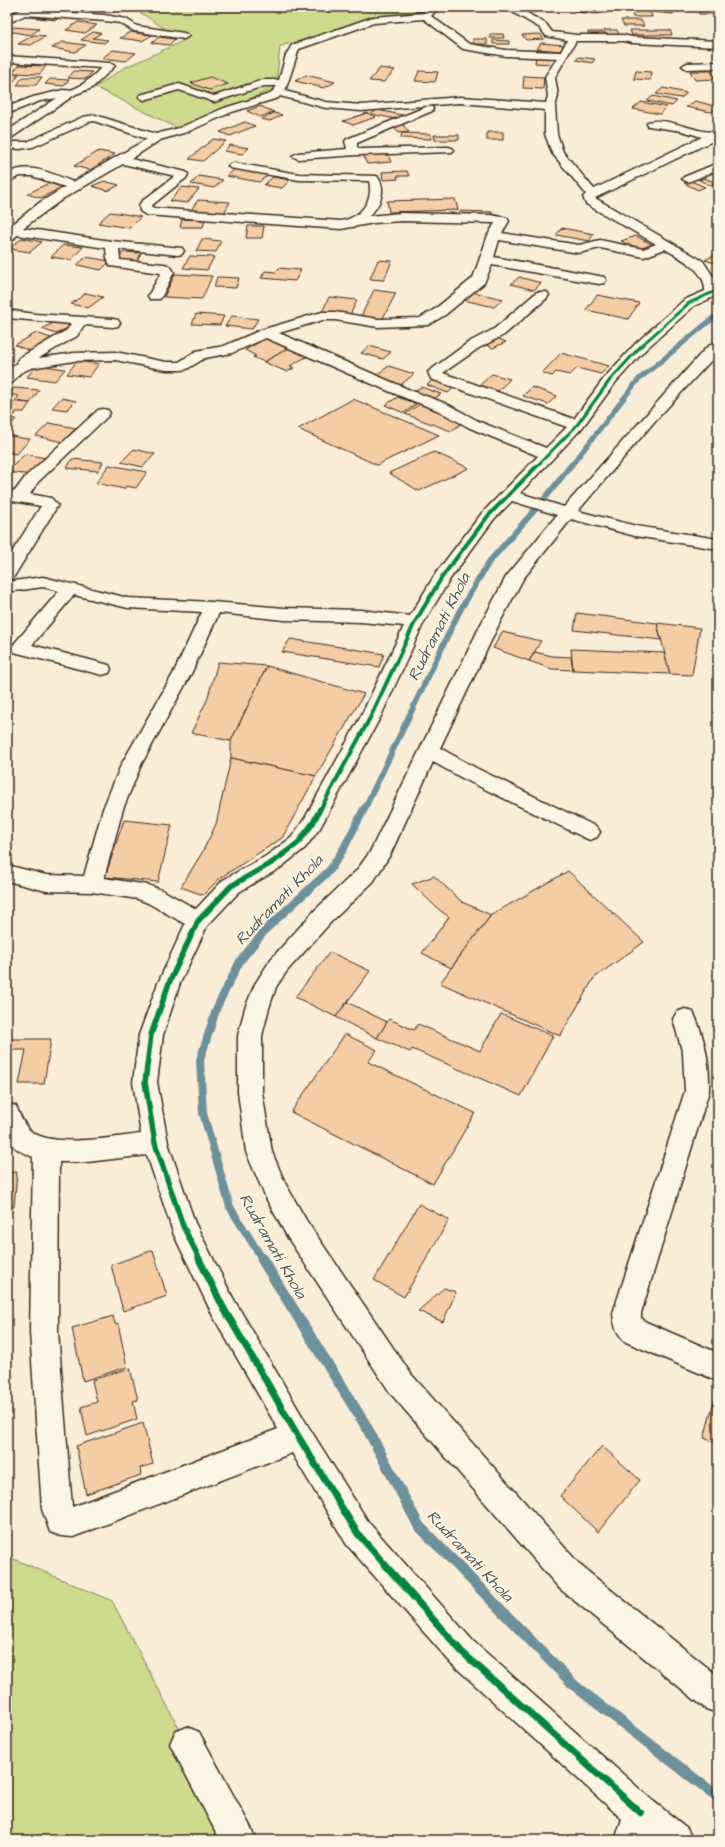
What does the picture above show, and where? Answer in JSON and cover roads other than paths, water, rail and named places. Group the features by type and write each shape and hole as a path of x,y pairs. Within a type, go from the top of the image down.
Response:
{"street":[{"path":"426,16 434,7"},
{"path":"516,8 551,7"},
{"path":"574,7 577,9 608,9"},
{"path":"516,8 517,11 543,26 549,34 577,38 623,38 632,40 718,44"},
{"path":"7,21 29,9 123,21 134,28 184,36"},
{"path":"9,235 26,219 74,186 121,160 156,138 183,130 228,110 274,96 281,88 291,54 295,47 373,20 426,16 466,47 506,53 564,54"},
{"path":"577,38 573,38 550,77 553,96 550,107 551,134 558,153 592,194"},
{"path":"7,59 110,66 88,86 72,92 37,99 7,111"},
{"path":"687,66 718,64"},
{"path":"144,97 179,88 214,99 263,83 281,88 326,105 361,108 446,101 488,101 550,107"},
{"path":"7,136 72,92"},
{"path":"132,92 159,104"},
{"path":"357,152 352,148 352,141 446,101"},
{"path":"7,145 29,145 87,119 95,118 156,138"},
{"path":"652,124 683,128 714,138"},
{"path":"675,1840 637,1826 462,1652 358,1534 298,1436 223,1307 183,1226 155,1143 145,1082 151,1035 169,983 198,921 231,886 273,862 298,843 313,823 371,716 416,622 442,577 488,516 516,496 548,454 577,425 610,380 641,346 689,303 715,290 698,264 590,201 589,197 592,194 714,138"},
{"path":"298,156 357,152 448,150"},
{"path":"11,375 27,364 100,356 116,356 166,366 182,366 200,354 227,350 266,333 322,316 335,316 378,324 423,322 440,312 479,280 487,260 494,235 503,221 491,219 401,217 374,219 342,225 146,211 145,205 182,176 182,174 121,160"},
{"path":"234,166 299,177 373,178 376,182 377,195 373,207 360,218 342,225"},
{"path":"688,179 718,166"},
{"path":"7,179 17,173 24,172 38,174 74,186"},
{"path":"9,235 34,232 84,242 178,251"},
{"path":"494,235 579,248 600,244 644,253 666,244"},
{"path":"111,245 114,250 113,260 115,263 164,268 168,272 155,296"},
{"path":"487,260 599,280"},
{"path":"542,295 498,332 474,345 435,372 436,376 577,425"},
{"path":"7,314 35,318 113,323"},
{"path":"11,375 26,358 58,342 72,333 80,321"},
{"path":"266,333 442,407 475,425 548,454"},
{"path":"718,346 710,352 649,419 560,511 515,577 490,624 430,751 378,855 365,876 349,894 324,916 279,965 266,984 257,1008 250,1036 249,1058 250,1092 259,1152 275,1190 297,1229 401,1384 570,1577 718,1697"},
{"path":"13,495 104,413"},
{"path":"7,574 50,505 46,501 13,495"},
{"path":"516,496 560,511 635,531 718,544"},
{"path":"7,587 43,582 128,603 213,607 284,614 361,616 416,622"},
{"path":"71,588 20,648 102,669"},
{"path":"92,884 113,809 131,766 150,729 182,674 213,607"},
{"path":"430,751 469,773 590,832"},
{"path":"7,873 46,883 92,884 140,891 156,897 198,921"},
{"path":"685,1019 699,1070 697,1091 627,1313 628,1325 636,1332 718,1367"},
{"path":"7,1114 22,1139 46,1150 80,1151 155,1143"},
{"path":"46,1150 44,1332 57,1510 61,1521 73,1522 298,1436"},
{"path":"187,1744 239,1840"}],"waterway":[{"name":"Rudramati Khola","path":"571,466 638,380 718,314"},
{"name":"Rudramati Khola","path":"364,810 459,612 489,562 547,496 571,465"},
{"name":"Rudramati Khola","path":"263,1260 230,1207 203,1113 200,1060 217,1007 240,961 267,928 330,870 344,848 364,809"},
{"name":"Rudramati Khola","path":"262,1259 366,1426 419,1526 575,1686 718,1797"}]}
